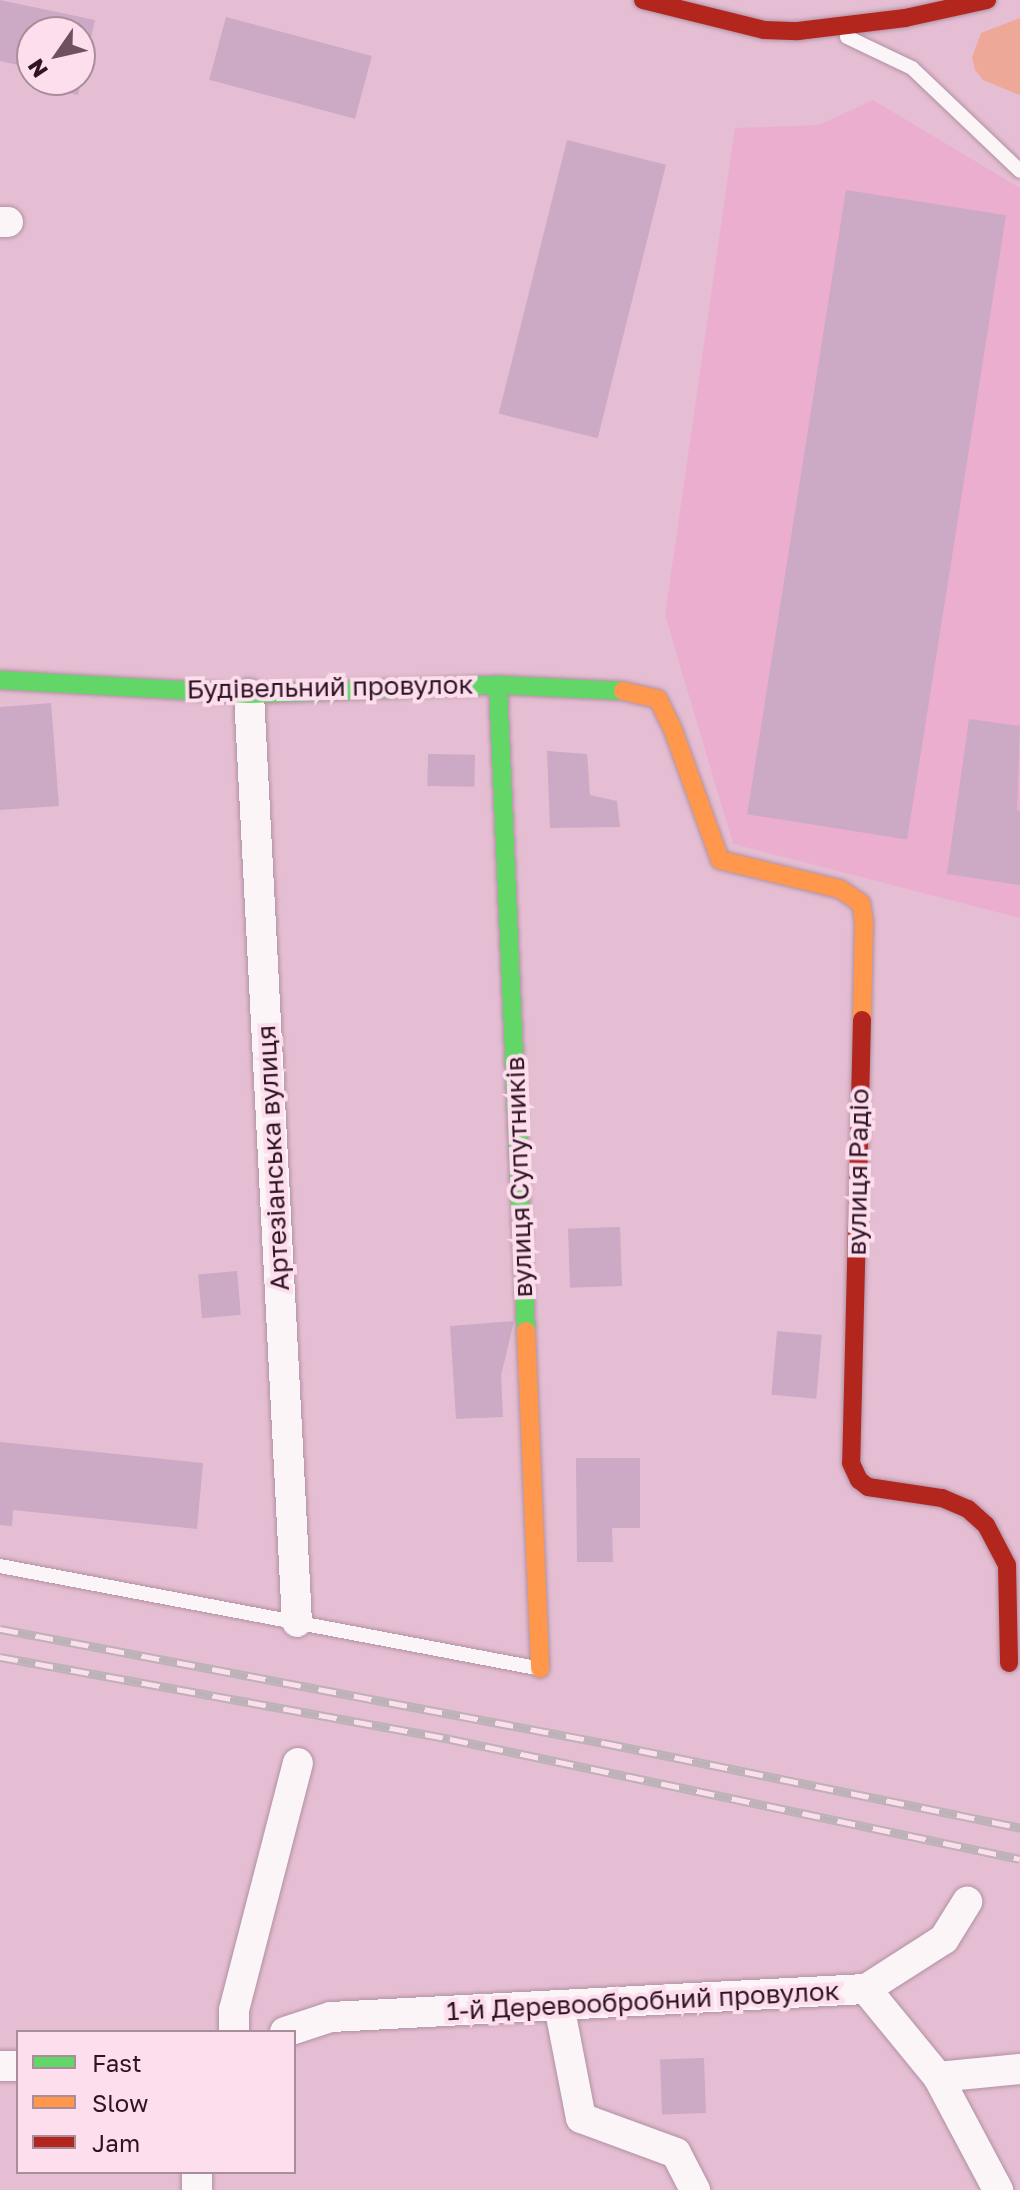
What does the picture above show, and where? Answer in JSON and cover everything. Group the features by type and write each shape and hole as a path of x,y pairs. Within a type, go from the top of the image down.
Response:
{"street":[{"path":"643,0 764,30 832,29 987,0"},
{"name":"Будівельний провулок","path":"0,680 249,694 498,685 639,692 658,699"},
{"name":"вулиця Супутників","path":"498,685 540,1669"},
{"name":"Артезіанська вулиця","path":"249,694 297,1622"},
{"name":"вулиця Радіо","path":"658,699 673,730 720,860 840,889 861,903 864,912 851,1463 859,1480 868,1487 942,1498 968,1509 986,1525 1007,1565 1009,1663"},
{"path":"234,2030 234,2010 298,1763"},
{"name":"1-й Деревообробний провулок","path":"291,2030 331,2017 866,1989 944,1939 967,1902"},
{"path":"866,1989 938,2077 998,2190"},
{"path":"559,2005 581,2118 676,2153 695,2190"},
{"path":"938,2077 1020,2069"}],"lane":[{"path":"832,29 912,68 1020,171"},
{"path":"0,1566 540,1669"}],"shaded area":[{"path":"1020,18 1020,95 983,80 975,70 972,57 981,33"},
{"path":"873,100 1020,188 1020,918 733,844 665,615 735,128 819,125"}],"building":[{"path":"0,0 76,16 16,16 16,64 0,61"},
{"path":"226,17 372,56 355,119 209,80"},
{"path":"567,140 666,165 598,438 499,414"},
{"path":"846,190 1006,215 907,840 747,814"},
{"path":"51,703 59,806 0,810 0,707"},
{"path":"969,719 1020,726 1017,811 1020,811 1020,885 947,874"},
{"path":"547,751 587,754 590,795 617,801 620,827 550,828"},
{"path":"428,754 475,755 474,787 427,786"},
{"path":"620,1227 622,1286 570,1288 568,1229"},
{"path":"237,1271 241,1315 202,1318 198,1274"},
{"path":"514,1321 501,1376 503,1417 456,1419 450,1326"},
{"path":"777,1331 822,1335 816,1399 771,1395"},
{"path":"0,1442 203,1463 197,1529 13,1510 12,1526 0,1525"},
{"path":"576,1458 640,1458 640,1528 612,1528 613,1562 577,1562"},
{"path":"704,2058 706,2113 662,2115 660,2060"}],"railway":[{"path":"0,1629 604,1743 1020,1828"},
{"path":"0,1657 450,1739 1020,1859"}],"traffic: fast":[{"path":"0,680 249,694 498,685 623,691"},
{"path":"498,685 526,1331"}],"traffic: slow":[{"path":"623,691 658,699 673,730 720,860 840,889 861,903 864,922 862,1020"},
{"path":"526,1331 540,1669"}],"traffic: jam":[{"path":"643,0 764,30 798,31 905,18 987,0"},
{"path":"862,1020 851,1463 859,1480 868,1487 942,1498 968,1509 986,1525 1007,1565 1009,1663"}]}
